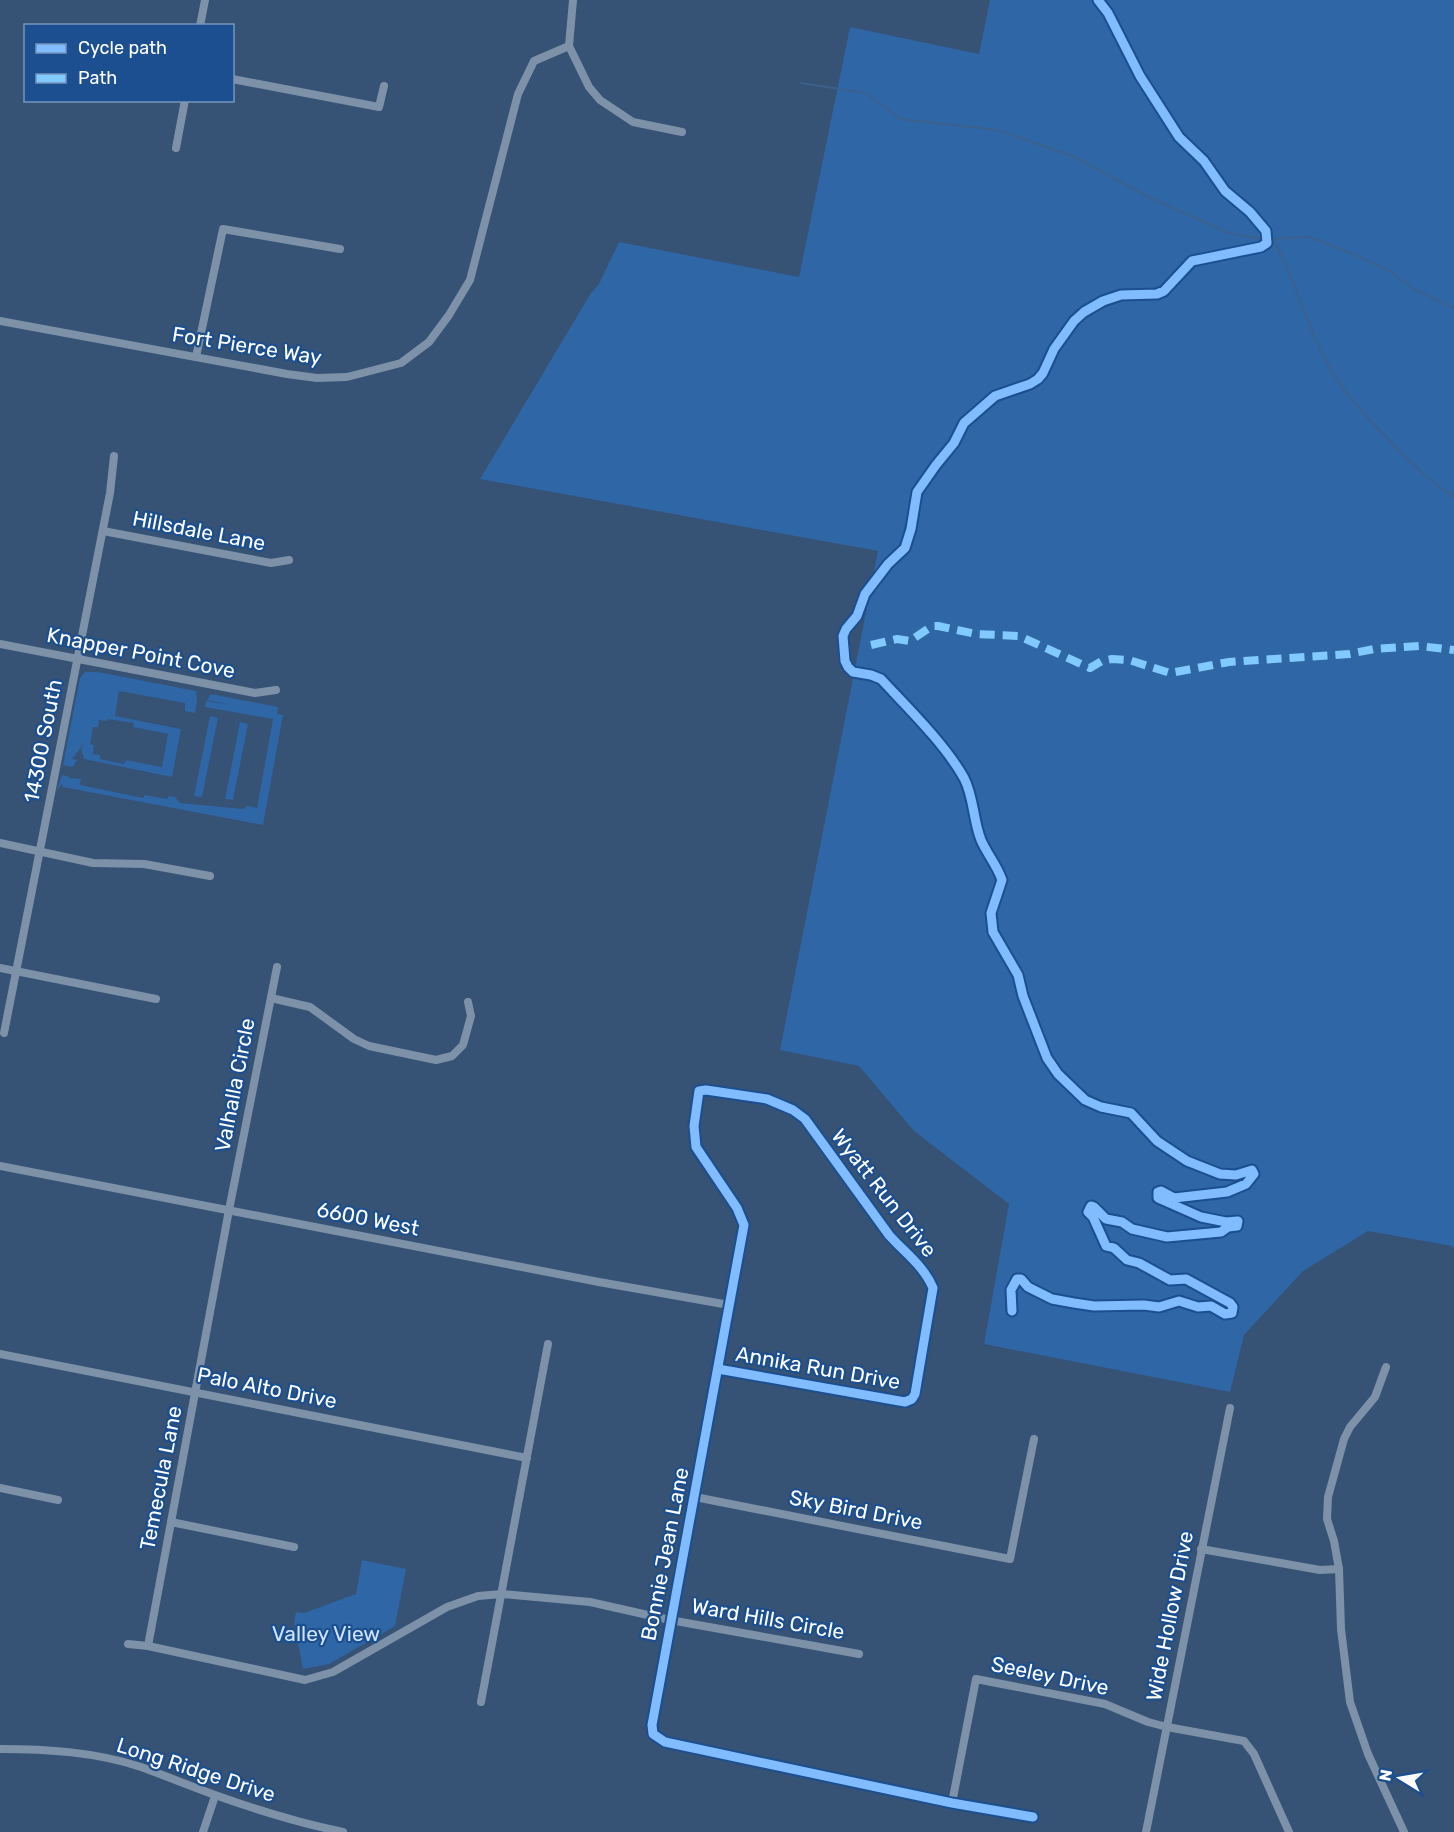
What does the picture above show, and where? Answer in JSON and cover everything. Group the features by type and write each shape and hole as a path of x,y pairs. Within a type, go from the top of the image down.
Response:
{"street":[{"path":"200,24 205,0"},
{"path":"573,0 569,46 589,87 600,100 633,122 682,132"},
{"name":"Fort Pierce Way","path":"0,321 317,378 347,377 401,363 429,342 470,280 518,94 534,62 569,46"},
{"path":"234,79 379,107 384,86"},
{"path":"176,148 185,102"},
{"path":"196,357 223,229 340,249"},
{"name":"14300 South","path":"4,1033 103,531 114,456"},
{"name":"Hillsdale Lane","path":"103,531 271,563 289,560"},
{"name":"Knapper Point Cove","path":"0,644 255,693 276,690"},
{"path":"0,843 93,863 144,864 210,876"},
{"name":"Valhalla Circle","path":"229,1210 277,967"},
{"path":"0,968 156,999"},
{"path":"271,998 310,1007 354,1039 369,1046 436,1060 452,1056 463,1045 471,1016 468,1002"},
{"name":"Bonnie Jean Lane","path":"699,1091 694,1126 696,1147 737,1208 744,1225 695,1497 670,1620 652,1725 653,1734 665,1742 952,1803"},
{"name":"Wyatt Run Drive","path":"699,1091 767,1099 793,1110 805,1119 889,1236 918,1263 933,1288 915,1394 912,1399"},
{"name":"6600 West","path":"0,1166 729,1305"},
{"name":"Temecula Lane","path":"148,1646 229,1210"},
{"path":"481,1702 548,1344"},
{"name":"Palo Alto Drive","path":"0,1354 527,1458"},
{"path":"1386,1367 1375,1397 1350,1427 1344,1439 1328,1497 1328,1519 1339,1569 1341,1629 1350,1702 1368,1754 1404,1832"},
{"name":"Annika Run Drive","path":"718,1369 898,1402 912,1399"},
{"name":"Wide Hollow Drive","path":"1146,1832 1230,1408"},
{"name":"Sky Bird Drive","path":"695,1497 1010,1559 1034,1439"},
{"path":"0,1488 58,1500"},
{"path":"171,1522 294,1547"},
{"path":"1201,1549 1320,1570 1339,1569"},
{"name":"Ward Hills Circle","path":"128,1644 148,1646 305,1680 333,1672 447,1607 478,1596 502,1594 590,1602 670,1620 859,1654"},
{"name":"Seeley Drive","path":"952,1803 976,1679 1105,1704 1148,1722 1167,1727"},
{"path":"1167,1727 1244,1741 1254,1754 1289,1832"},
{"name":"Long Ridge Drive","path":"0,1749 31,1749 88,1755 140,1767 215,1796 284,1818 343,1832"},
{"path":"203,1832 215,1796"},
{"path":"952,1803 1033,1817"}],"green space":[{"path":"990,0 1454,0 1454,1248 1368,1231 1303,1271 1244,1335 1230,1392 984,1344 1009,1204 914,1131 859,1066 780,1050 878,551 480,479 591,293 599,284 619,242 799,277 850,27 979,54"},
{"path":"85,672 98,672 196,691 195,713 185,711 185,703 119,691 115,716 181,729 172,777 84,759 81,749 85,742 72,759 77,760 73,767 63,765 80,678","holes":["99,720 134,723 133,727 168,734 162,767 126,760 124,764 100,759 100,755 93,754 94,745 90,744 93,727 98,727"]},
{"path":"211,694 278,707 277,714 283,715 263,825 63,787 62,784 57,790 62,775 81,779 80,785 143,798 145,795 167,799 169,796 175,797 180,803 243,809 247,806 257,808 273,719 205,707 206,701 232,705 207,700"},
{"path":"210,716 218,718 202,797 194,796"},
{"path":"240,722 248,724 233,800 225,799"},
{"name":"Valley View","path":"362,1560 406,1569 395,1626 329,1664 303,1669 294,1622 296,1612 304,1613 356,1594"}],"waterway":[{"path":"801,83 865,93 901,119 997,130 1075,157 1150,198 1227,232 1268,239 1310,237 1393,273 1412,288 1454,308"},
{"path":"1273,239 1288,269 1312,331 1338,381 1359,408 1399,451 1454,497"}],"marked path":[{"path":"871,645 897,639 910,641 932,626 938,626 976,634 1019,636 1090,668 1102,661 1129,660 1170,673 1229,662 1349,654 1374,649 1419,646 1454,650"}],"cycle path":[{"path":"1012,1311 1011,1290 1017,1279 1021,1279 1028,1287 1052,1299 1074,1303 1094,1306 1159,1307 1179,1301 1198,1307 1211,1306 1225,1314 1232,1313 1233,1307 1230,1303 1186,1279 1170,1280 1139,1263 1127,1260 1114,1248 1106,1246 1093,1217 1088,1212 1091,1206 1106,1219 1122,1222 1132,1229 1167,1237 1221,1232 1228,1227 1237,1226 1238,1221 1226,1222 1201,1217 1158,1198 1158,1192 1161,1191 1174,1198 1227,1192 1246,1184 1254,1174 1252,1170 1236,1175 1220,1174 1187,1161 1157,1141 1131,1113 1101,1107 1085,1100 1058,1074 1047,1058 1023,996 1018,975 993,932 991,913 1002,880 981,840 970,793 964,778 937,739 881,679 853,672 845,661 843,636 846,629 857,616 865,594 888,564 905,548 911,529 917,492 954,443 964,423 995,396 1038,379 1054,349 1074,321 1084,312 1103,301 1121,295 1157,294 1164,291 1192,261 1261,247 1267,243 1266,231 1250,212 1225,191 1204,161 1179,137 1140,76 1108,13 1098,0"},
{"path":"718,1369 905,1402 912,1399 915,1394 933,1288 919,1266 889,1235 805,1119 793,1110 767,1099 706,1090 699,1091 694,1126 696,1147 737,1208 744,1225 652,1725 653,1734 665,1742 952,1803 1033,1817"}]}
